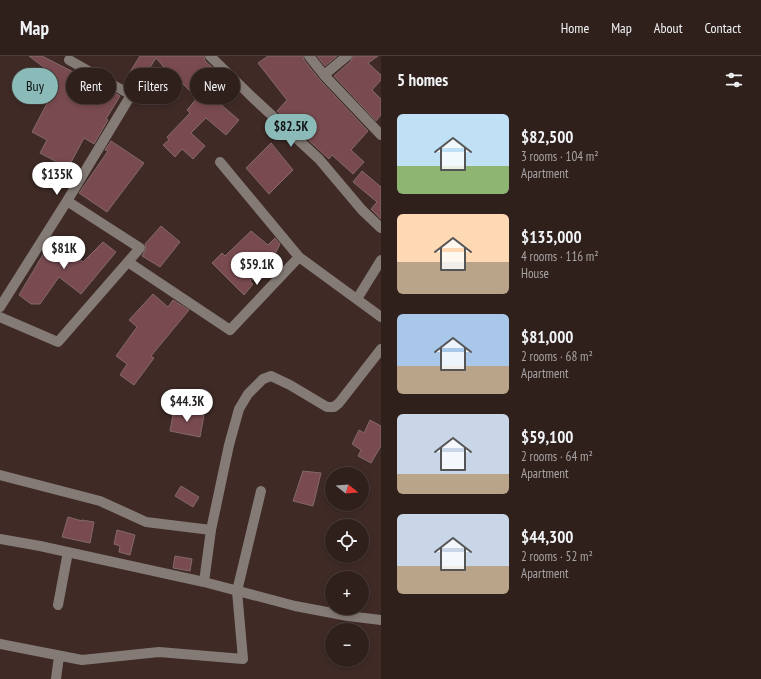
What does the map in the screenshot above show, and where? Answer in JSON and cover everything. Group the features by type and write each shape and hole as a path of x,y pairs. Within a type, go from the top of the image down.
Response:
{"street":[{"path":"210,56 319,159 362,210 381,228"},
{"path":"309,56 324,75 381,135"},
{"path":"324,75 347,56"},
{"path":"0,308 131,95 70,60"},
{"path":"220,162 299,257 381,317"},
{"path":"0,317 58,342 140,248 67,201"},
{"path":"128,262 230,330 299,257"},
{"path":"357,299 381,260"},
{"path":"204,582 211,530 229,445 239,409 248,394 263,379 270,376 290,385 318,403 327,407 334,406 339,403 381,349"},
{"path":"0,475 100,501 146,522 211,530"},
{"path":"0,644 82,660 159,652 243,659 237,591 261,491"},
{"path":"0,539 68,552 204,582 295,606 348,616 381,620"},
{"path":"58,605 68,552"},
{"path":"56,679 59,656"}],"building":[{"path":"29,56 42,56 66,68 66,104 115,104 94,144 84,138 68,168 40,153 47,140 32,132 47,104 58,104 58,68 45,68"},
{"path":"140,56 204,56 205,61 213,68 190,68 190,91 182,83 182,68 165,68 156,58 150,68 132,68"},
{"path":"268,56 303,56 304,60 319,79 368,131 351,150 364,162 353,174 332,155 329,159 277,111 287,100 258,63"},
{"path":"317,56 337,56 325,66"},
{"path":"353,56 378,56 368,63 381,75 381,80 372,90 381,99 381,115 376,121 334,76 351,61"},
{"path":"116,94 120,96 116,103"},
{"path":"192,104 220,104 239,120 226,135 206,118 191,133 205,146 193,159 182,149 175,157 163,145 169,140 167,137 190,113 187,110"},
{"path":"111,141 144,163 107,212 79,193 108,151 105,150"},
{"path":"271,143 293,170 269,194 246,168"},
{"path":"362,171 381,187 381,219 371,209 377,202 353,182"},
{"path":"161,226 180,242 160,267 142,256 146,249 145,244"},
{"path":"251,231 268,245 275,238 280,244 269,266 250,281 253,284 244,295 212,263 222,253 225,256"},
{"path":"54,236 83,262 103,242 116,252 81,294 59,277 40,304 31,304 19,295"},
{"path":"153,294 168,307 173,300 189,310 151,356 154,358 134,385 120,375 127,364 116,356 137,327 129,320"},
{"path":"174,409 204,415 200,437 170,431"},
{"path":"370,420 381,426 381,446 371,463 358,456 361,450 352,444 359,430 364,433"},
{"path":"303,471 321,473 313,506 293,501"},
{"path":"181,486 199,497 193,507 175,496"},
{"path":"68,517 82,521 94,522 90,543 62,537"},
{"path":"117,530 135,535 130,555 119,552 120,546 114,544"},
{"path":"175,556 192,559 190,571 173,568"}]}
